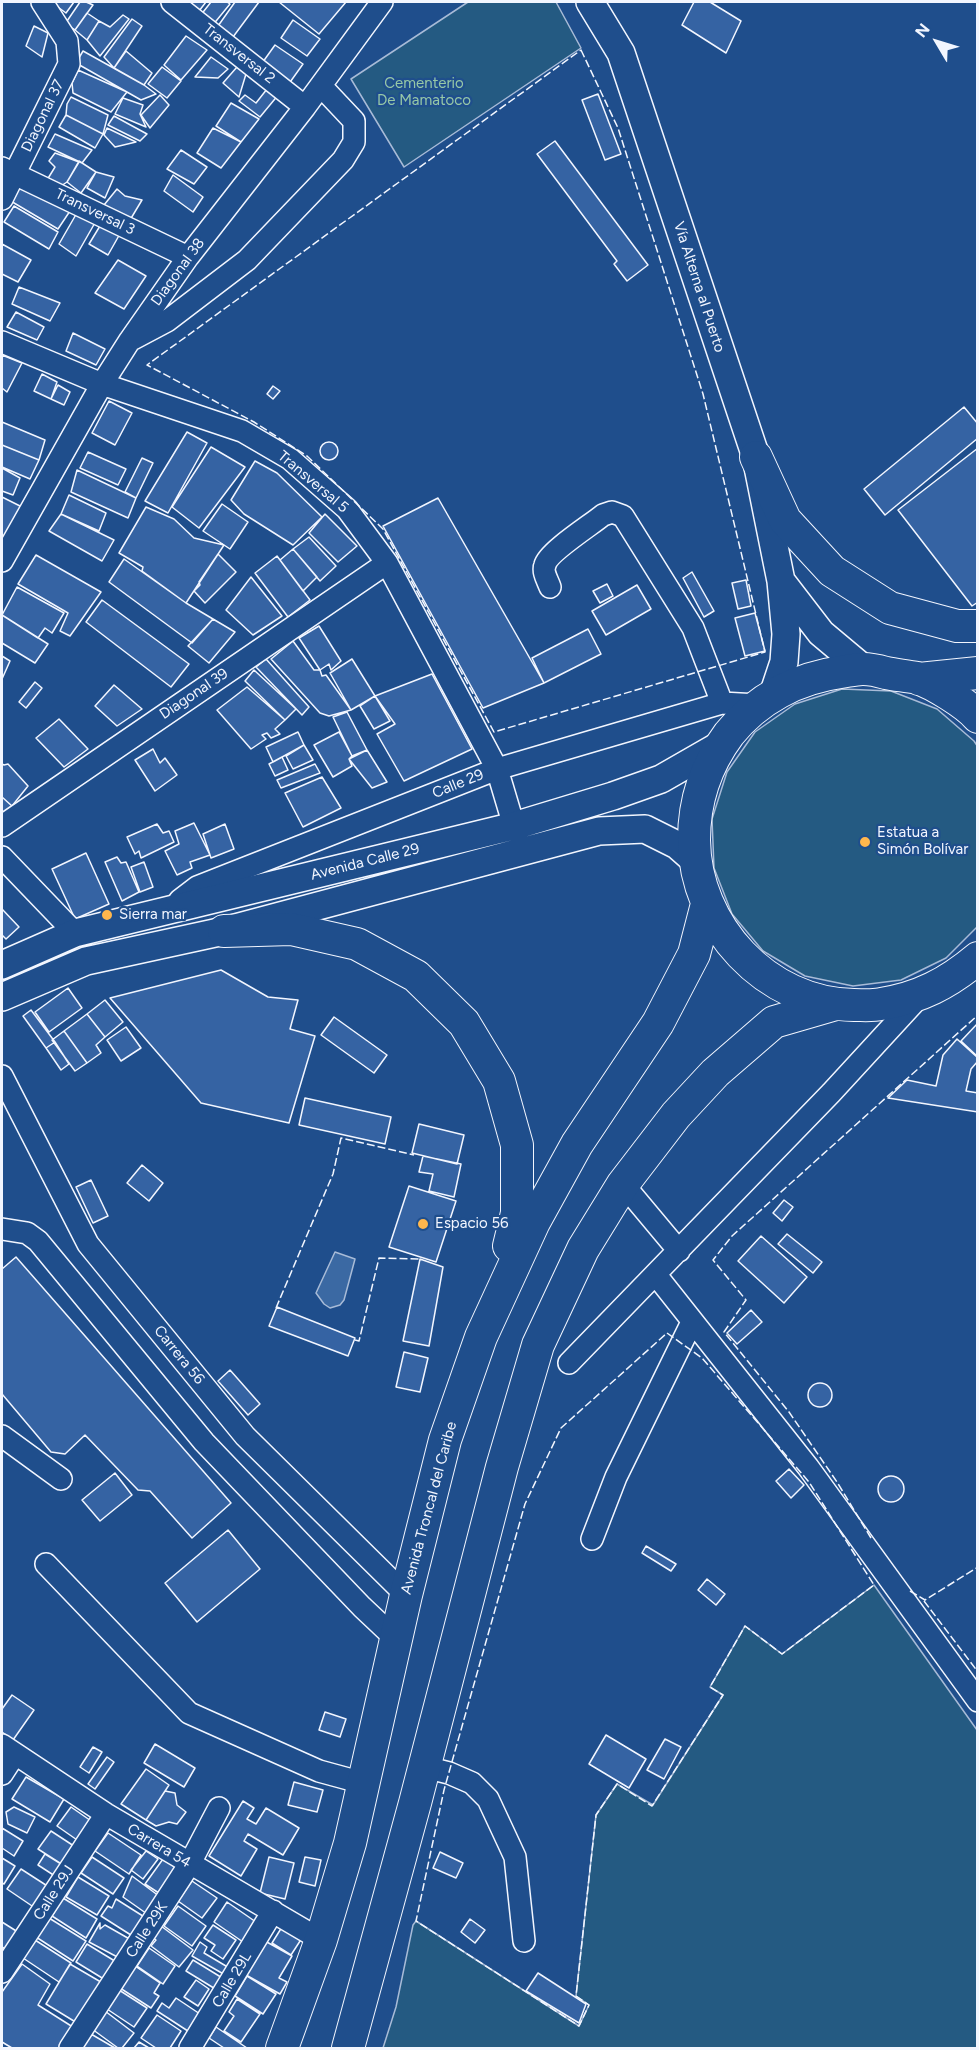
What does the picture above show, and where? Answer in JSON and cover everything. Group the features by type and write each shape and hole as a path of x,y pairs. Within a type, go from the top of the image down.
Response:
{"highway":[{"path":"756,457 786,520 832,572 890,608 957,626 978,626"},
{"path":"978,672 919,679 864,669 816,675 765,700 739,723 722,744 704,780 694,819 694,860 707,904 723,934 745,960 772,981 802,995 836,1004 879,1005 922,994 954,977 978,958"},
{"path":"919,679 968,706 978,717"},
{"name":"Avenida Troncal del Caribe","path":"282,2049 321,1940 350,1842 406,1595 445,1440 481,1337 534,1222 577,1144 658,1023 694,954 707,904"},
{"path":"224,931 291,929 357,944 416,976 464,1023 499,1081 517,1145 518,1213 481,1337"},
{"path":"348,2049 425,1767 502,1467 538,1345 583,1250 623,1184 684,1107 715,1073 774,1022 836,1004"}],"main road":[{"name":"Vía Alterna al Puerto","path":"590,2 621,53 756,457 781,581 786,634 784,662 765,700"},
{"name":"Vía Alterna al Puerto","path":"781,581 821,633 864,669"},
{"name":"Avenida Calle 29","path":"2,965 75,933 514,826 614,796 661,779 722,744"},
{"name":"Avenida Calle 29","path":"2,997 86,961 224,931 598,831 645,829 677,845 694,860"}],"street":[{"name":"Diagonal 37","path":"2,199 8,171 69,64 67,41 42,2"},
{"name":"Transversal 2","path":"172,2 305,107"},
{"name":"Diagonal 38","path":"2,561 102,384 130,340 188,256 305,107 382,2"},
{"path":"130,340 167,321 247,260 343,160 354,142 354,121 321,86"},
{"name":"Transversal 3","path":"8,171 188,256"},
{"name":"Transversal 5","path":"2,342 102,384 242,430 290,459 347,509 387,563 497,769 514,826"},
{"path":"550,587 544,572 545,564 552,554 603,515 612,512 623,516 693,628 722,703"},
{"name":"Diagonal 39","path":"2,826 387,563"},
{"name":"Calle 29","path":"174,909 180,900 197,887 497,769 722,703 765,700"},
{"path":"2,857 75,933"},
{"path":"569,1364 831,1093 922,994"},
{"name":"Carrera 56","path":"2,1076 88,1244 245,1436 406,1595"},
{"path":"623,1184 679,1251"},
{"path":"2,1229 27,1233 38,1241 204,1443 362,1608 397,1640"},
{"path":"656,1275 808,1467 978,1701"},
{"path":"592,1539 616,1477 692,1322"},
{"path":"2,1436 62,1479"},
{"path":"46,1564 189,1713 319,1771 363,1783"},
{"path":"2,1774 8,1750"},
{"name":"Carrera 54","path":"8,1750 189,1865 321,1940"},
{"path":"425,1767 449,1773 472,1783 488,1799 515,1857 524,1941"},
{"name":"Calle 29K","path":"70,2049 189,1865 219,1808"},
{"name":"Calle 29J","path":"2,1972 106,1814"},
{"name":"Calle 29L","path":"190,2049 273,1911"}],"green space":[{"name":"Cementerio De Mamatoco","path":"468,2 556,2 581,48 404,167 351,79"},
{"path":"842,689 891,691 937,709 978,747 977,927 946,958 901,980 853,986 805,976 763,951 732,914 714,868 712,819 727,772 755,732 795,704"},
{"path":"874,1585 977,1730 977,2048 383,2048 396,2007 413,1925 416,1921 579,2026 589,2005 576,1996 596,1815 617,1784 653,1805 723,1695 710,1687 745,1626 782,1654"}],"shaded area":[{"path":"335,1252 355,1259 344,1300 340,1305 330,1308 316,1293"}],"building":[{"path":"51,2 74,2 66,13"},
{"path":"80,2 93,5 75,30 65,24"},
{"path":"187,2 206,2 199,11"},
{"path":"211,2 230,4 212,26 200,16"},
{"path":"235,2 259,2 233,37 218,26"},
{"path":"279,2 346,2 319,34"},
{"path":"694,2 710,2 741,21 726,53 682,25"},
{"path":"87,13 99,21 87,40 75,30"},
{"path":"123,15 129,19 100,56 87,40 99,21 110,27"},
{"path":"132,19 142,26 114,68 104,57"},
{"path":"293,20 320,39 307,56 281,38"},
{"path":"34,26 48,33 42,57 26,46"},
{"path":"186,36 207,50 181,80 164,65"},
{"path":"275,45 303,64 288,85 260,66"},
{"path":"83,51 156,94 141,100 76,63"},
{"path":"126,51 152,73 144,85 114,68"},
{"path":"211,57 228,69 218,78 195,77"},
{"path":"162,67 181,81 167,98 148,84"},
{"path":"237,67 246,74 239,97 223,83"},
{"path":"78,70 127,92 111,112 73,93 72,83"},
{"path":"267,89 279,94 260,117 239,101 245,95 256,103"},
{"path":"598,94 621,154 605,160 582,100"},
{"path":"160,95 169,105 150,128 141,115"},
{"path":"71,97 108,115 103,134 66,115 67,104"},
{"path":"123,98 143,105 140,114 146,127 115,114"},
{"path":"231,103 259,119 241,142 216,126"},
{"path":"66,115 103,134 95,148 59,127"},
{"path":"114,116 147,134 140,141 108,125"},
{"path":"107,128 136,142 115,147 104,135"},
{"path":"213,128 241,142 221,168 197,153"},
{"path":"55,134 92,150 82,163 48,147"},
{"path":"555,141 648,265 627,281 614,264 617,261 537,154"},
{"path":"181,150 207,167 194,184 167,169"},
{"path":"55,153 79,162 67,182 58,188 47,180 55,167 49,161"},
{"path":"79,161 96,172 81,193 67,182"},
{"path":"96,172 114,177 105,198 87,188"},
{"path":"173,175 203,197 193,212 164,191"},
{"path":"19,182 70,211 58,229 9,200"},
{"path":"117,189 125,196 142,200 130,220 104,205"},
{"path":"14,206 58,232 49,249 4,222"},
{"path":"78,211 96,221 76,256 59,244"},
{"path":"103,221 121,232 108,255 89,244"},
{"path":"2,244 31,260 18,282 2,274"},
{"path":"118,260 146,276 124,309 95,293"},
{"path":"19,287 60,303 50,321 12,304"},
{"path":"16,312 44,327 37,340 7,327"},
{"path":"73,333 105,349 96,365 66,351"},
{"path":"2,355 22,363 7,392 2,388"},
{"path":"42,374 57,382 51,399 34,391"},
{"path":"58,385 70,392 64,405 51,399"},
{"path":"273,386 280,391 273,399 267,394"},
{"path":"109,401 132,413 115,445 92,433"},
{"path":"964,407 978,424 978,438 885,515 864,489"},
{"path":"2,422 45,440 39,460 2,445"},
{"path":"187,432 207,443 168,513 145,501"},
{"path":"329,442 335,445 338,451 335,457 329,460 323,457 320,451 323,445"},
{"path":"2,445 39,460 30,479 2,467"},
{"path":"211,447 245,467 199,528 172,507"},
{"path":"978,448 978,602 972,606 898,510"},
{"path":"88,452 126,469 118,485 80,468"},
{"path":"142,458 153,463 136,498 125,492"},
{"path":"255,461 277,473 322,517 293,545 244,514 231,500"},
{"path":"2,468 20,478 13,495 2,491"},
{"path":"77,470 136,498 128,518 71,492"},
{"path":"69,495 106,513 99,531 61,514"},
{"path":"2,497 24,508 2,541"},
{"path":"438,498 544,683 483,708 383,526"},
{"path":"222,504 248,522 230,549 203,531"},
{"path":"146,507 174,519 194,538 224,545 186,603 142,571 143,567 119,553"},
{"path":"61,514 114,540 102,561 49,531"},
{"path":"325,514 357,546 338,562 309,533"},
{"path":"309,537 336,566 320,581 293,549"},
{"path":"293,549 317,577 303,591 280,560"},
{"path":"218,554 236,572 205,603 194,591"},
{"path":"36,555 101,592 70,636 60,631 68,613 18,584"},
{"path":"277,556 310,600 288,617 255,573"},
{"path":"124,559 186,603 213,619 192,643 109,582"},
{"path":"692,572 714,611 704,617 683,578"},
{"path":"251,577 282,616 253,635 226,610"},
{"path":"746,580 751,606 738,609 732,583"},
{"path":"607,584 613,596 600,603 593,591"},
{"path":"637,585 651,609 606,635 592,611"},
{"path":"17,587 64,613 52,633 45,628 38,638 2,615"},
{"path":"102,600 189,664 171,687 86,622"},
{"path":"755,613 765,651 745,656 735,618"},
{"path":"2,615 48,644 35,663 2,643"},
{"path":"213,619 235,632 209,663 188,646"},
{"path":"319,626 341,661 331,670 329,664 320,670 299,638"},
{"path":"588,629 601,654 544,683 532,658"},
{"path":"293,641 314,670 320,670 322,676 326,675 351,710 329,716 320,713 271,659"},
{"path":"2,656 10,661 2,679"},
{"path":"266,659 309,707 302,715 256,667"},
{"path":"352,659 375,696 351,710 330,673"},
{"path":"254,670 296,709 285,720 245,681"},
{"path":"432,674 472,749 404,781 377,734 395,724 375,696"},
{"path":"35,682 42,688 26,708 19,702"},
{"path":"114,685 142,709 117,726 95,706"},
{"path":"247,687 285,720 275,729 280,734 271,738 267,733 262,735 266,739 251,749 217,710"},
{"path":"375,696 390,721 374,729 360,706"},
{"path":"347,712 367,750 352,756 333,717"},
{"path":"59,719 88,749 64,767 36,738"},
{"path":"298,732 304,745 273,762 266,747"},
{"path":"339,732 352,756 349,759 352,766 333,777 314,745"},
{"path":"304,745 313,760 293,769 286,756"},
{"path":"153,749 160,763 165,758 177,775 155,791 135,760"},
{"path":"367,750 387,782 372,788 349,759"},
{"path":"282,757 288,770 275,776 269,764"},
{"path":"2,764 8,764 28,786 12,806 2,797"},
{"path":"315,764 320,773 281,788 277,780"},
{"path":"322,777 341,808 303,827 285,793"},
{"path":"2,797 12,806 2,816"},
{"path":"194,823 210,855 190,862 192,868 177,875 165,851 179,844 175,831"},
{"path":"157,824 163,833 169,831 174,842 141,858 139,851 135,854 127,837"},
{"path":"225,824 234,849 211,858 203,834"},
{"path":"86,853 109,904 75,919 52,869"},
{"path":"117,857 121,863 126,862 139,892 122,901 105,862"},
{"path":"144,862 153,887 140,892 131,867"},
{"path":"2,909 19,927 6,939 2,935"},
{"path":"221,970 268,997 298,1000 290,1029 315,1036 289,1123 201,1103 110,998"},
{"path":"68,988 82,1008 49,1032 35,1012"},
{"path":"105,1000 123,1022 105,1037 87,1014"},
{"path":"31,1010 55,1042 46,1048 23,1016"},
{"path":"87,1014 105,1037 96,1045 101,1053 87,1063 64,1031"},
{"path":"334,1017 387,1055 374,1073 321,1035"},
{"path":"978,1023 978,1057 961,1041"},
{"path":"126,1027 141,1048 121,1061 107,1040"},
{"path":"64,1031 87,1063 75,1071 52,1040"},
{"path":"957,1039 978,1058 971,1069 966,1091 978,1093 978,1112 888,1098 907,1080 936,1086 943,1055"},
{"path":"55,1042 69,1064 61,1070 46,1048"},
{"path":"305,1098 391,1117 385,1144 299,1125"},
{"path":"419,1124 464,1135 457,1164 412,1153"},
{"path":"423,1156 461,1164 454,1197 429,1191 433,1174 419,1172"},
{"path":"142,1165 163,1183 149,1201 127,1183"},
{"path":"91,1180 108,1216 93,1223 76,1187"},
{"name":"Espacio 56","path":"409,1186 456,1201 436,1262 389,1247"},
{"path":"784,1200 793,1207 782,1221 773,1213"},
{"path":"787,1234 822,1262 813,1273 778,1244"},
{"path":"761,1236 807,1277 784,1303 738,1261"},
{"path":"16,1257 231,1503 192,1538 150,1491 138,1490 85,1435 65,1454 51,1452 2,1394 2,1269"},
{"path":"420,1259 443,1267 429,1346 403,1341"},
{"path":"277,1307 355,1338 348,1356 269,1326"},
{"path":"751,1310 762,1322 737,1344 727,1333"},
{"path":"404,1352 428,1358 420,1392 396,1387"},
{"path":"230,1370 260,1404 248,1415 218,1381"},
{"path":"820,1383 825,1384 831,1390 831,1400 825,1406 820,1407 815,1406 809,1400 808,1395 809,1390 815,1384"},
{"path":"789,1469 804,1485 791,1498 776,1481"},
{"path":"115,1473 132,1495 100,1521 82,1500"},
{"path":"891,1476 901,1479 904,1489 901,1499 891,1502 881,1499 878,1489 881,1479"},
{"path":"228,1530 260,1569 197,1622 165,1583"},
{"path":"646,1546 676,1564 671,1571 642,1553"},
{"path":"707,1579 725,1594 716,1605 698,1590"},
{"path":"12,1695 34,1710 13,1740 2,1732 2,1709"},
{"path":"325,1712 346,1719 340,1737 319,1730"},
{"path":"606,1735 646,1759 629,1788 589,1764"},
{"path":"665,1739 681,1747 664,1779 647,1770"},
{"path":"155,1744 195,1768 184,1787 144,1763"},
{"path":"93,1747 102,1752 89,1773 80,1767"},
{"path":"107,1757 114,1762 95,1789 88,1784"},
{"path":"146,1769 169,1785 146,1820 121,1804"},
{"path":"26,1777 64,1799 50,1822 12,1799"},
{"path":"294,1782 323,1790 317,1812 288,1805"},
{"path":"165,1791 175,1793 177,1805 186,1812 177,1824 169,1822 156,1826 146,1820"},
{"path":"243,1801 254,1808 247,1819 256,1824 266,1808 299,1828 283,1855 248,1834 244,1841 257,1849 241,1876 209,1856"},
{"path":"14,1807 35,1817 27,1833 8,1824 6,1812"},
{"path":"71,1807 94,1823 80,1842 57,1826"},
{"path":"2,1828 23,1841 14,1856 2,1848"},
{"path":"51,1831 80,1850 66,1867 38,1849"},
{"path":"108,1833 141,1855 129,1874 95,1851"},
{"path":"146,1851 158,1859 143,1879 131,1870"},
{"path":"440,1852 463,1863 456,1878 433,1868"},
{"path":"45,1854 66,1867 58,1878 38,1865"},
{"path":"92,1857 124,1878 113,1894 81,1873"},
{"path":"269,1857 294,1863 285,1899 260,1893"},
{"path":"305,1857 321,1860 315,1886 299,1882"},
{"path":"2,1858 15,1866 4,1884 2,1883"},
{"path":"163,1859 183,1872 165,1897 145,1884"},
{"path":"21,1869 52,1889 38,1910 7,1889"},
{"path":"132,1876 163,1899 150,1916 123,1897"},
{"path":"78,1877 109,1896 97,1915 66,1897"},
{"path":"192,1881 217,1898 202,1918 178,1901"},
{"path":"63,1898 97,1919 86,1938 52,1916"},
{"path":"116,1899 146,1918 134,1937 101,1916 108,1906 112,1908"},
{"path":"227,1902 256,1922 243,1942 214,1922"},
{"path":"178,1906 206,1926 192,1946 164,1926"},
{"path":"49,1918 86,1941 73,1961 36,1937"},
{"path":"470,1919 485,1930 475,1943 461,1932"},
{"path":"2,1922 21,1934 10,1952 2,1947"},
{"path":"100,1923 100,1929 105,1925 133,1941 123,1960 89,1942"},
{"path":"213,1925 236,1940 223,1959 211,1951 215,1945 204,1938"},
{"path":"161,1926 193,1950 179,1967 151,1946 156,1940 152,1937"},
{"path":"282,1927 302,1938 291,1955 272,1943"},
{"path":"35,1940 71,1963 59,1982 23,1958"},
{"path":"265,1941 292,1956 279,1978 287,1982 280,1994 246,1975"},
{"path":"200,1942 207,1947 204,1953 231,1969 227,1976 192,1956"},
{"path":"87,1944 118,1963 107,1981 76,1962"},
{"path":"149,1948 175,1966 163,1984 137,1966"},
{"path":"193,1960 224,1979 217,1990 186,1971"},
{"path":"22,1964 50,1984 38,2005 76,2029 61,2048 12,2048 2,2042 2,1992"},
{"path":"70,1964 106,1985 82,2026 46,2004"},
{"path":"135,1966 160,1983 154,1993 159,1996 151,2008 120,1988"},
{"path":"538,1973 586,2004 579,2023 526,1991"},
{"path":"247,1976 276,1994 263,2014 235,1996"},
{"path":"196,1980 209,1989 198,2006 184,1997"},
{"path":"119,1990 147,2008 134,2027 107,2009"},
{"path":"176,1998 203,2016 191,2033 157,2011 162,2003 169,2008"},
{"path":"237,1999 260,2014 241,2042 224,2031 234,2016 229,2012"},
{"path":"105,2011 134,2033 122,2048 118,2048 92,2029"},
{"path":"157,2015 181,2031 170,2048 156,2048 141,2038"},
{"path":"216,2027 247,2048 224,2048 209,2038"},
{"path":"91,2034 115,2048 82,2048"},
{"path":"139,2042 149,2048 134,2048"}],"fence":[{"path":"581,50 618,128 703,394 765,652 494,732 383,529 307,456 254,422 147,365 581,50"},
{"path":"871,1538 837,1482 789,1412 724,1332 746,1300 713,1260 732,1236 978,1015"},
{"path":"276,1308 333,1174 341,1138 414,1155"},
{"path":"355,1340 359,1341 379,1258 420,1259"},
{"path":"667,1333 702,1358 809,1482 874,1585 782,1654 745,1626 710,1687 723,1695 652,1806 617,1784 596,1815 576,1996 589,2005 579,2026 416,1921 444,1790 525,1504 561,1428 667,1333"},
{"path":"910,1591 925,1600 978,1567"},
{"path":"924,1601 978,1672"}],"place":[{"name":"Estatua a Simón Bolívar","path":"865,842"},
{"name":"Sierra mar","path":"107,915"},
{"name":"Espacio 56","path":"423,1224"}]}
